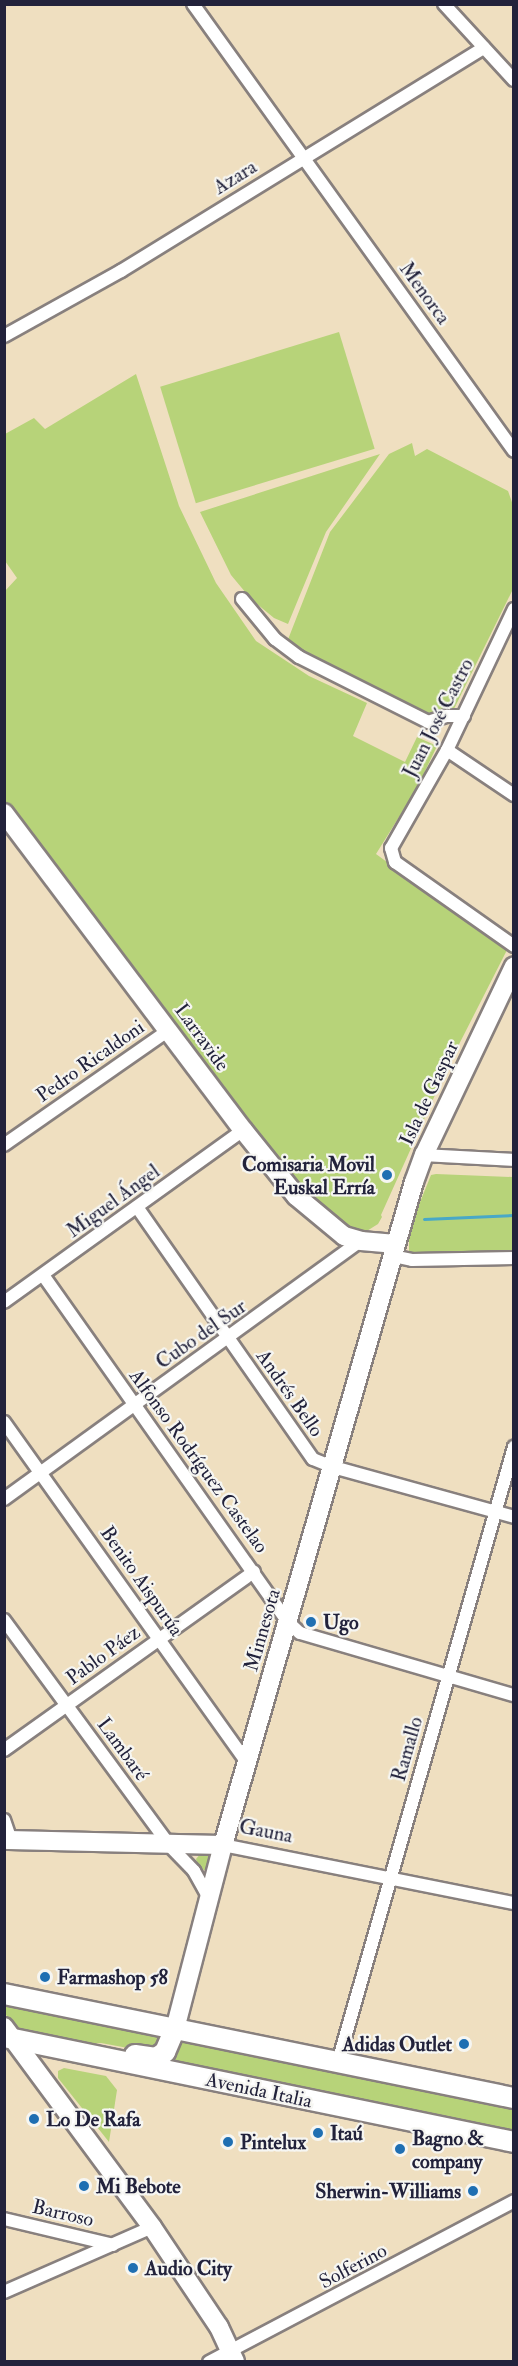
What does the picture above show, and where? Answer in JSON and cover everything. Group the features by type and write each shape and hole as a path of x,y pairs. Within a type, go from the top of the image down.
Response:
{"main road":[{"path":"4,1994 513,2098"},
{"path":"70,2052 95,2047 156,2058 169,2048 175,2029"},
{"name":"Avenida Italia","path":"7,2035 70,2052 513,2142"}],"street":[{"name":"Menorca","path":"193,4 513,451"},
{"path":"444,4 513,80"},
{"name":"Azara","path":"4,336 121,271 484,48"},
{"path":"242,599 275,639 299,657 428,722 447,716 464,716"},
{"name":"Juan José Castro","path":"513,609 464,716 447,750 392,842 391,853 395,862 513,946"},
{"path":"447,750 513,795"},
{"name":"Larravide","path":"4,813 243,1130 303,1203 334,1229 361,1241 394,1250"},
{"name":"Isla de Gaspar","path":"394,1250 424,1155 513,966"},
{"name":"Pedro Ricaldoni","path":"4,1145 169,1030"},
{"name":"Miguel Ángel","path":"4,1302 243,1130"},
{"path":"424,1155 513,1160"},
{"name":"Andrés Bello","path":"137,1207 316,1461 513,1517"},
{"name":"Cubo del Sur","path":"4,1499 134,1404 229,1339 361,1241"},
{"path":"394,1250 412,1260 513,1258"},
{"name":"Minnesota","path":"175,2029 223,1845 394,1250"},
{"name":"Alfonso Rodríguez Castelao","path":"43,1275 288,1622 300,1633 513,1695"},
{"name":"Benito Aispurúa","path":"4,1422 247,1763"},
{"name":"Ramallo","path":"338,2062 513,1447"},
{"name":"Pablo Páez","path":"4,1750 254,1572"},
{"name":"Lambaré","path":"4,1620 169,1845 194,1871 209,1900"},
{"path":"4,1820 8,1840"},
{"name":"Gauna","path":"8,1840 223,1845 513,1903"},
{"path":"7,2035 152,2227 219,2327 232,2356"},
{"name":"Solferino","path":"209,2361 232,2356 513,2201"},
{"name":"Barroso","path":"4,2219 113,2245"},
{"path":"4,2292 152,2227"}],"green space":[{"path":"339,332 375,449 196,503 160,387"},
{"path":"136,374 179,506 216,583 256,641 309,676 367,703 353,736 405,762 417,737 437,746 417,788 376,854 507,950 449,1064 382,1217 378,1224 362,1234 342,1226 290,1179 5,801 5,591 17,578 5,561 5,434 34,418 45,429"},
{"path":"412,443 415,456 427,449 508,491 513,505 513,589 453,711 425,715 287,642 330,532 389,454"},
{"path":"380,454 326,532 288,624 274,618 251,599 231,575 200,512"},
{"path":"431,1175 513,1177 513,1254 409,1254 409,1239 418,1207"},
{"path":"207,1851 214,1855 208,1870 204,1870 198,1866 196,1859 201,1853"},
{"path":"11,2003 158,2033 164,2037 162,2047 144,2051 101,2043 82,2045 21,2031 5,2014 6,2007"},
{"path":"181,2039 513,2106 513,2135 159,2060"},
{"path":"64,2068 106,2076 117,2090 109,2142 58,2078 58,2071"}],"waterway":[{"path":"424,1219 514,1215"}],"place":[{"name":"Comisaria Movil Euskal Erría","path":"387,1175"},
{"name":"Ugo","path":"311,1622"},
{"name":"Farmashop 58","path":"45,1977"},
{"name":"Adidas Outlet","path":"464,2044"},
{"name":"Lo De Rafa","path":"34,2119"},
{"name":"Itaú","path":"318,2133"},
{"name":"Pintelux","path":"228,2142"},
{"name":"Bagno & company","path":"400,2149"},
{"name":"Mi Bebote","path":"84,2186"},
{"name":"Sherwin-Williams","path":"473,2191"},
{"name":"Audio City","path":"133,2268"}]}
